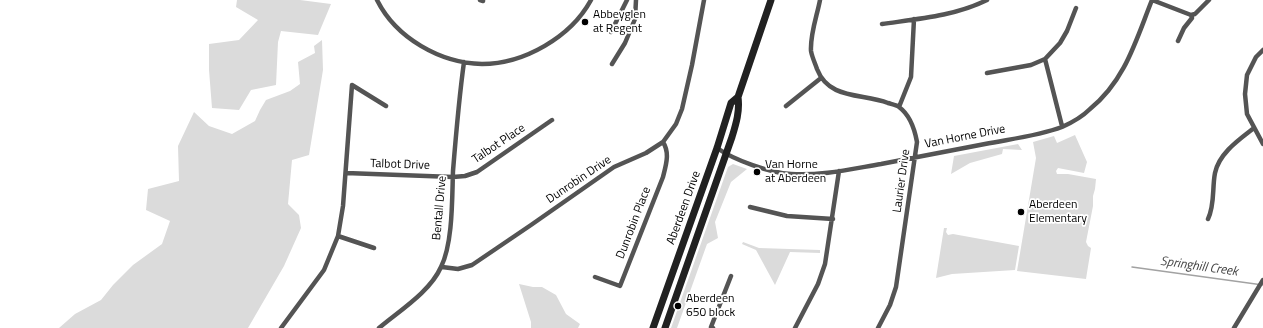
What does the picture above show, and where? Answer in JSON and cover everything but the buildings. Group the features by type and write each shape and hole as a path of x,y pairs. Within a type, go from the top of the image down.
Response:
{"main road":[{"name":"Aberdeen Drive","path":"652,328 732,103 738,96 771,0"},
{"name":"Aberdeen Drive","path":"665,328 737,122 739,106 738,96"}],"street":[{"path":"377,0 390,21 403,34 421,46 464,62 483,64 505,61 538,50 560,37 579,18 591,0"},
{"path":"611,32 627,0"},
{"path":"612,64 626,43 635,19 636,0"},
{"name":"Dunrobin Drive","path":"442,267 458,269 472,265 531,226 614,167 646,153 662,142 676,124 682,109 704,0"},
{"path":"820,0 812,38 811,53 821,78 837,90 852,96 880,100 899,107 912,77 914,19"},
{"path":"882,24 972,8 987,0"},
{"path":"1152,0 1191,15 1195,14 1209,0"},
{"name":"Van Horne Drive","path":"717,148 726,154 770,171 812,175 916,157 1032,134 1062,126 1089,110 1115,83 1123,71 1152,0"},
{"path":"987,73 1031,65 1045,59 1060,43 1067,31 1076,8"},
{"path":"1178,41 1184,28 1192,18 1191,15"},
{"path":"1263,50 1256,57 1248,75 1246,94 1247,114 1263,144"},
{"path":"1045,59 1062,126"},
{"name":"Bentall Drive","path":"379,328 414,299 433,280 442,267 449,241 457,119 464,62"},
{"path":"786,106 821,78"},
{"path":"281,328 324,270 338,236 343,206 352,85 386,106"},
{"name":"Laurier Drive","path":"878,328 890,305 896,287 918,142 915,130 899,107"},
{"name":"Talbot Place","path":"453,177 465,176 477,172 552,120"},
{"path":"1208,219 1211,212 1215,171 1223,157 1234,144 1254,128"},
{"name":"Dunrobin Place","path":"595,277 620,286 663,177 667,148 662,142"},
{"path":"795,328 822,273 828,252 840,171"},
{"name":"Talbot Drive","path":"346,173 453,177"},
{"path":"750,208 786,216 832,219"},
{"path":"338,236 374,248"},
{"path":"713,328 711,327 731,276"},
{"path":"1234,328 1263,280"},
{"path":"385,323 389,328"}],"shaded area":[{"path":"237,0 300,0 331,4 318,35 281,31 278,42 276,85 251,90 239,110 212,108 209,70 209,44 239,40 258,20 236,7"},
{"path":"322,40 323,70 309,155 292,160 288,204 299,215 301,228 284,266 248,328 59,328 75,314 101,300 113,285 133,265 162,244 170,221 146,210 148,189 179,181 178,146 194,112 209,126 232,134 255,121 266,100 290,91 300,84 298,62 315,53 314,46"},
{"path":"1075,135 1087,162 1084,173 1058,168 1056,171 1057,174 1068,174 1096,179 1093,206 1086,242 1091,248 1086,279 1017,271 1036,158 1033,142 1054,136 1057,143"},
{"path":"1018,144 1022,150 1003,149 1002,154 970,163 951,174 954,156"},
{"path":"733,164 747,169 731,182 715,222 718,238 707,244 677,328 671,328 728,167"},
{"path":"944,228 947,228 946,232 948,235 953,234 1019,246 1015,270 952,274 936,278"},
{"path":"743,242 759,248 820,250 820,253 790,252 775,285 756,250 742,244"},
{"path":"519,284 542,287 556,295 566,314 580,324 578,328 531,328 531,322"}],"waterway":[{"name":"Springhill Creek","path":"1132,267 1263,285"}],"place":[{"name":"Abbeyglen at Regent","path":"585,22"},
{"name":"Van Horne at Aberdeen","path":"757,172"},
{"name":"Aberdeen Elementary","path":"1021,212"},
{"name":"Aberdeen 650 block","path":"678,306"}]}
